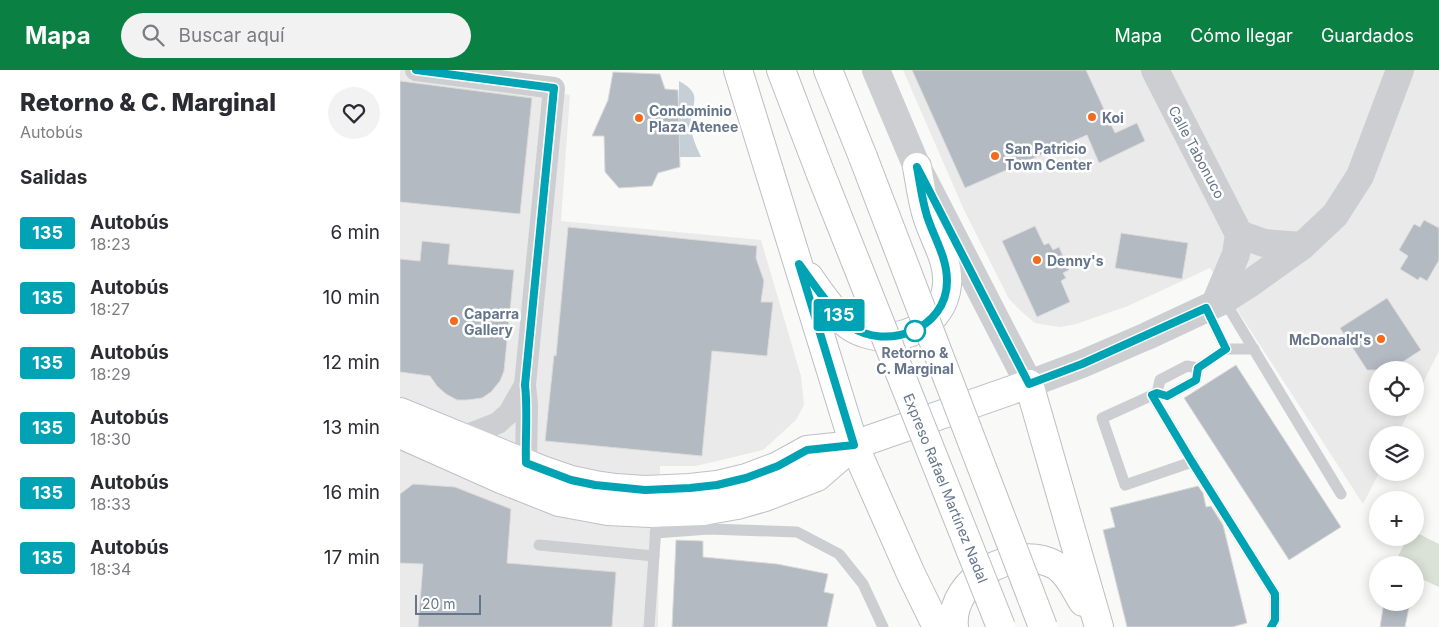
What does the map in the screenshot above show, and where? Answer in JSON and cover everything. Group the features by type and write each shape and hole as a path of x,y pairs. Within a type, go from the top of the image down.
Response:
{"main road":[{"path":"738,70 854,445 911,574 937,627"},
{"name":"Expreso Rafael Martínez Nadal","path":"781,70 1001,627"},
{"path":"828,70 1043,627"},
{"path":"799,264 838,314 848,325 858,330 878,336 898,336 917,330 926,323 937,313 942,303 947,283 944,257 926,215 917,167"},
{"path":"400,412 571,480 595,485 645,490 690,488 717,485 746,478 778,466 807,450 854,445 1029,384 1099,626"},
{"path":"400,434 501,479 559,502 608,510 656,523 703,510 737,505 792,487 817,477 854,445"},
{"path":"954,627 956,608 963,592 972,581 988,569 1026,558 1043,559 1057,566 1066,574 1099,626"}],"street":[{"path":"416,70 554,88 525,385 527,405 526,463"},
{"path":"876,70 917,167 1029,384 1082,364 1215,304 1250,284 1302,246 1335,215 1360,176 1400,70"},
{"name":"Calle Tabonuco","path":"1155,70 1239,234"},
{"path":"1215,304 1236,254 1239,234 1264,243 1302,246"},
{"path":"462,437 498,423 509,413 525,385"}],"lane":[{"path":"1215,304 1254,349 1341,494"},
{"path":"1215,304 1226,349"},
{"path":"1154,394 1160,380 1187,366 1198,368 1226,349 1254,349"},
{"path":"1192,462 1125,485 1102,418 1154,394 1167,396 1196,380 1198,368"},
{"path":"1154,394 1192,462 1275,594 1275,620 1271,627"},
{"path":"649,627 656,523 709,529 797,532 839,554 863,584 883,627"},
{"path":"539,545 654,556"}],"shaded area":[{"path":"400,70 435,70 570,95 561,221 761,240 801,376 804,405 796,420 763,450 696,466 660,466 658,627 400,627"},
{"path":"903,70 1439,70 1439,351 1424,381 1424,361 1369,361 1369,416 1407,416 1402,426 1369,426 1369,481 1375,481 1363,504 1210,268 1128,306 1076,324 1061,327 1035,323 1009,299 964,210"},
{"path":"679,81 692,91 694,96 691,127 701,157 679,157"},
{"path":"1424,536 1439,544 1439,587 1424,580 1424,556 1398,556 1403,546 1424,546"}],"building":[{"name":"San Patricio Town Center","path":"912,70 1086,70 1115,133 1137,123 1145,141 1099,163 1087,135 965,188"},
{"name":"Condominio Plaza Atenee","path":"613,72 660,74 665,89 678,90 680,167 658,173 652,186 619,188 605,172 604,136 592,136 608,100"},
{"path":"400,81 532,98 520,214 400,202"},
{"path":"1424,220 1439,228 1439,260 1427,281 1420,277 1418,280 1400,269 1408,256 1399,250 1414,224 1420,227"},
{"name":"Denny's","path":"1035,226 1044,245 1049,243 1053,250 1059,247 1069,270 1063,273 1066,278 1061,281 1070,302 1037,317 1002,241"},
{"path":"568,227 757,246 756,258 764,281 761,302 773,302 767,356 712,351 702,456 545,441 554,355 556,356"},
{"path":"1121,233 1188,243 1182,279 1115,268"},
{"name":"Caparra Gallery","path":"422,241 450,244 448,264 514,270 504,371 500,381 491,392 482,398 457,400 437,386 430,376 400,372 400,259 420,261"},
{"name":"McDonald's","path":"1387,298 1421,350 1404,361 1369,361 1369,370 1367,370 1340,328"},
{"path":"1236,365 1341,527 1289,560 1184,398"},
{"path":"413,484 455,487 511,509 507,563 616,572 612,627 418,627 423,564 400,563 400,494"},
{"path":"1198,486 1203,493 1206,507 1211,506 1223,525 1247,623 1232,627 1127,627 1103,530 1115,527 1110,508"},
{"path":"676,540 703,541 703,557 777,564 828,574 824,592 834,594 827,627 672,627"},
{"path":"1383,611 1408,611 1405,627 1380,627"}],"bus line":[{"name":"135","path":"416,70 554,88 525,385 527,405 526,463 571,480 595,485 645,490 690,488 717,485 746,478 778,466 807,450 854,445 799,264 838,314 848,325 858,330 871,335 898,336 917,330 926,323 937,313 942,303 947,283 944,257 926,215 917,167 1029,384 1082,364 1206,308 1226,349 1198,368 1196,380 1167,396 1157,393 1152,395 1275,594 1275,620 1271,627"}],"place":[{"name":"Koi","path":"1092,117"},
{"name":"Condominio Plaza Atenee","path":"639,118"},
{"name":"San Patricio Town Center","path":"995,156"},
{"name":"Denny's","path":"1037,260"},
{"name":"Caparra Gallery","path":"454,321"},
{"name":"Retorno & C. Marginal","path":"915,331"},
{"name":"McDonald's","path":"1381,339"}]}
